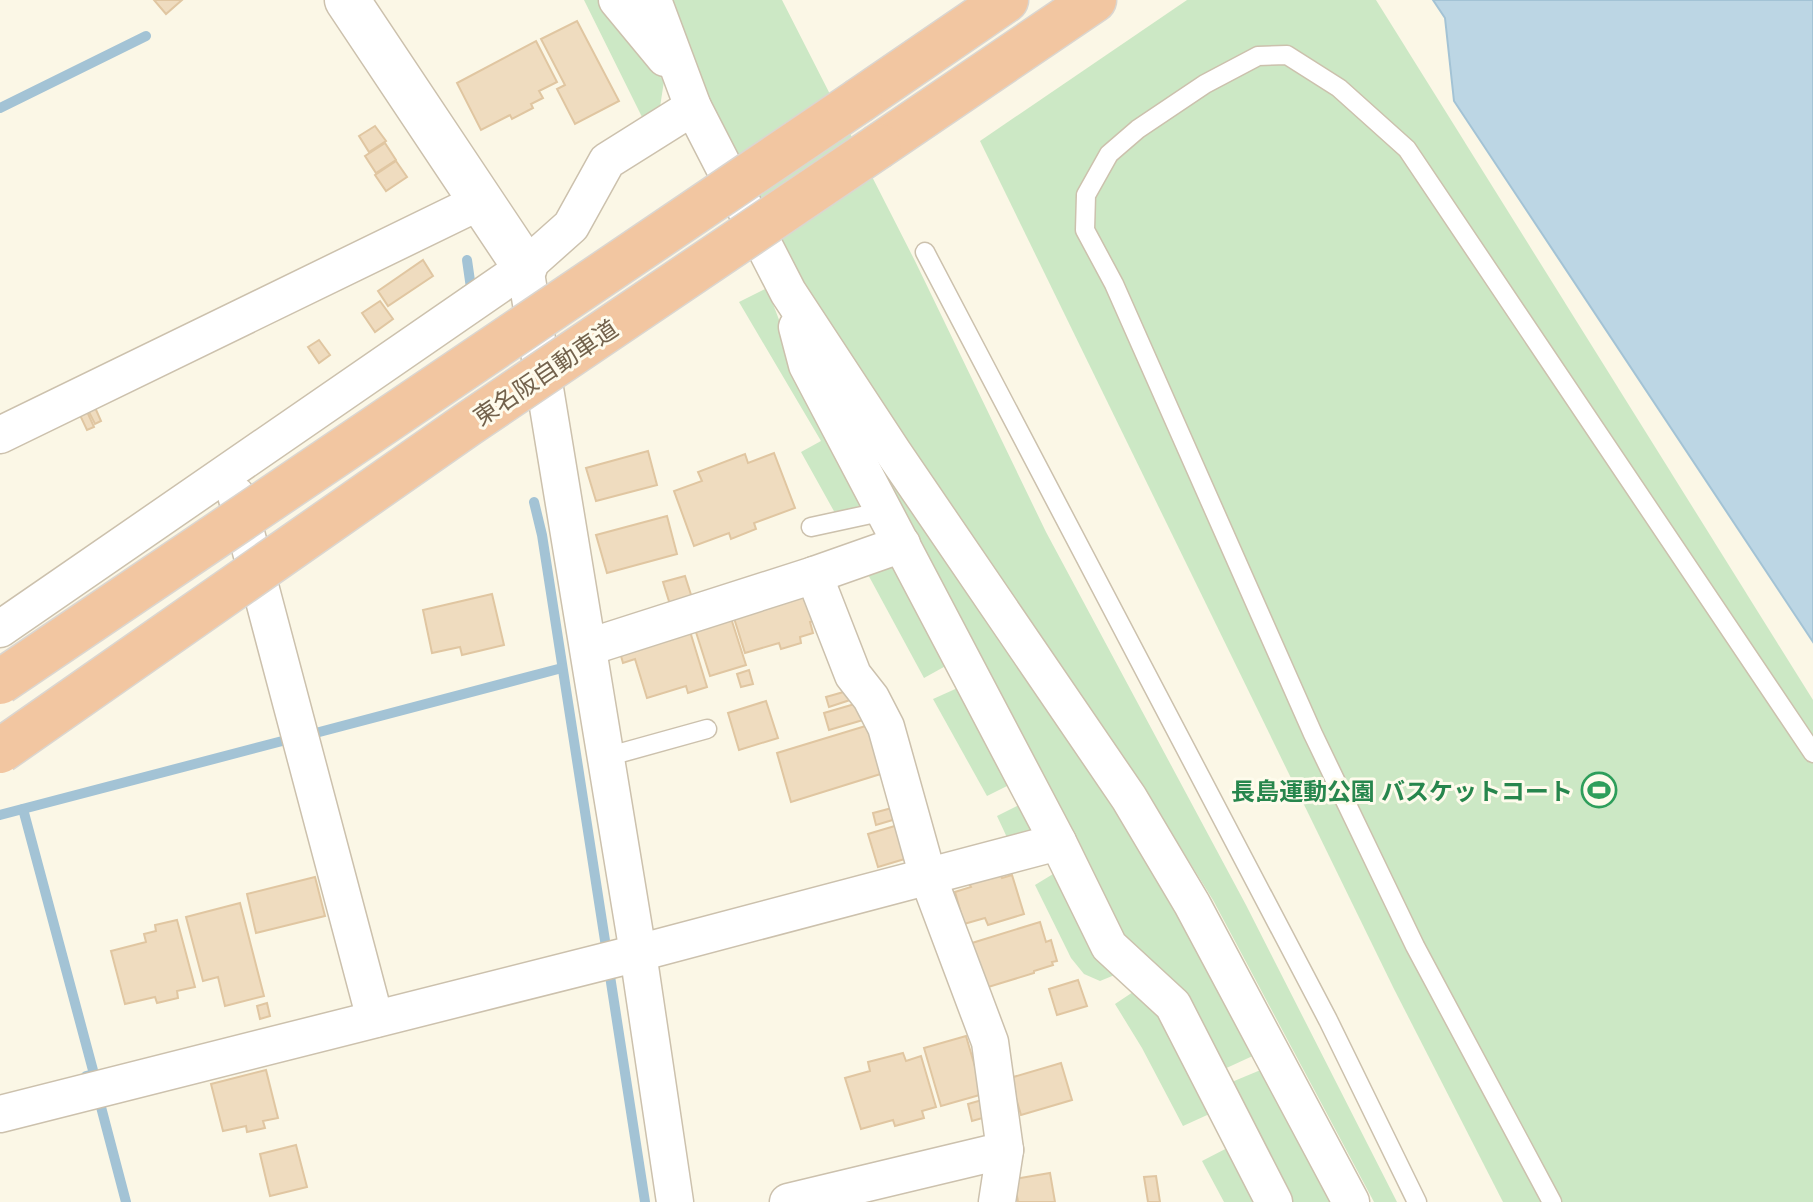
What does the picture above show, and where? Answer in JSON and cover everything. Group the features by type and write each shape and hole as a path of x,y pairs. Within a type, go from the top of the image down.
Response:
{"highway":[{"name":"東名阪自動車道","path":"0,682 1006,0"},
{"name":"東名阪自動車道","path":"0,751 468,424 1094,0"}],"street":[{"path":"347,0 525,267 589,647 675,1202"},
{"path":"617,0 679,74"},
{"path":"653,0 693,107 788,292 1129,798 1192,904 1351,1202"},
{"path":"0,629 525,267 571,226 607,161 693,107"},
{"path":"0,435 481,201"},
{"path":"788,292 807,365 1058,842 1109,946 1173,1005 1274,1202"},
{"path":"229,471 375,1019"},
{"path":"589,647 902,544"},
{"path":"814,575 853,675 871,698 886,727 928,877 990,1042 1005,1150 997,1202"},
{"path":"0,1114 638,953 1058,842"},
{"path":"788,1202 1005,1150"}],"lane":[{"path":"1552,1202 1408,932 1313,734 1114,284 1085,230 1086,195 1109,154 1138,129 1194,91 1258,56 1287,55 1339,88 1407,149 1813,753"},
{"path":"925,252 1328,1020 1417,1202"},
{"path":"811,527 885,511"},
{"path":"606,757 707,729"}],"green space":[{"path":"584,0 610,0 634,47 664,81 660,107 642,117"},
{"path":"671,0 782,0 915,261 1046,532 1246,905 1397,1202 1374,1202 1213,900 1151,800 990,568 810,296 699,86"},
{"path":"1187,0 1376,0 1813,700 1813,1202 1503,1202 1394,989 980,141"},
{"path":"767,288 798,370 863,505 835,513 801,452 821,441 739,302"},
{"path":"835,389 1116,805 1257,1054 1220,1071 1119,942"},
{"path":"879,563 901,570 951,663 924,678 865,569"},
{"path":"962,686 1013,783 987,796 933,699"},
{"path":"1023,803 1036,827 1011,846 997,816"},
{"path":"1058,871 1122,972 1100,981 1084,974 1071,958 1035,885"},
{"path":"1136,990 1170,1022 1216,1111 1183,1126 1115,1004"},
{"path":"1263,1069 1333,1202 1288,1202 1227,1084"},
{"path":"1233,1145 1263,1202 1224,1202 1202,1161"}],"water":[{"path":"1433,0 1813,0 1813,642 1454,101 1445,18"}],"building":[{"path":"154,0 182,0 166,14"},
{"path":"577,21 619,101 575,124 557,89 565,85 541,39"},
{"path":"536,41 557,82 539,91 543,98 531,104 533,108 512,119 510,115 481,130 457,83"},
{"path":"375,126 386,141 369,152 359,136"},
{"path":"385,143 396,160 376,173 365,156"},
{"path":"396,161 407,177 386,191 375,175"},
{"path":"423,260 433,276 388,306 378,291"},
{"path":"380,301 393,319 375,332 362,313"},
{"path":"319,340 330,355 319,363 308,347"},
{"path":"93,403 101,421 95,424 86,406"},
{"path":"85,407 94,427 87,430 78,411"},
{"path":"648,451 657,485 596,501 586,468"},
{"path":"774,453 795,508 754,523 756,529 731,539 729,533 694,546 674,491 702,481 698,472 745,454 748,463"},
{"path":"667,516 677,554 607,573 596,535"},
{"path":"685,576 694,604 672,611 663,582"},
{"path":"804,593 813,621 810,622 813,633 800,637 801,643 781,649 779,643 745,653 733,615"},
{"path":"492,594 504,645 462,655 460,647 432,653 423,610"},
{"path":"730,615 746,665 710,676 694,626"},
{"path":"689,628 707,687 688,693 686,686 647,698 635,659 623,663 619,649"},
{"path":"749,670 753,684 741,687 737,674"},
{"path":"847,691 850,700 829,707 826,697"},
{"path":"766,701 778,738 739,750 728,713"},
{"path":"858,703 863,720 829,730 824,713"},
{"path":"872,724 887,772 791,802 777,753"},
{"path":"892,808 896,819 876,825 873,813"},
{"path":"898,825 908,858 878,867 868,834"},
{"path":"1000,873 1002,878 1012,875 1024,914 988,925 985,918 964,924 955,892 971,887 969,883"},
{"path":"315,877 325,916 256,933 247,894"},
{"path":"240,903 264,996 225,1006 218,977 203,981 186,917"},
{"path":"177,920 195,987 177,991 178,998 157,1003 155,997 125,1004 111,951 146,942 144,934 156,931 155,925"},
{"path":"1040,922 1046,942 1051,940 1057,961 1034,973 985,988 972,943"},
{"path":"1078,980 1087,1006 1057,1015 1049,989"},
{"path":"267,1003 270,1016 260,1019 257,1006"},
{"path":"966,1036 983,1094 941,1106 924,1048"},
{"path":"903,1053 906,1061 921,1056 936,1107 922,1111 924,1118 895,1126 893,1120 861,1129 845,1078 870,1071 868,1062"},
{"path":"1061,1063 1072,1100 1021,1115 1010,1078"},
{"path":"266,1070 278,1118 263,1121 265,1128 247,1132 246,1126 223,1131 211,1084"},
{"path":"982,1100 986,1117 972,1121 968,1104"},
{"path":"296,1145 307,1187 270,1196 260,1154"},
{"path":"1050,1173 1055,1202 1018,1202 1014,1179"},
{"path":"1156,1176 1160,1202 1148,1202 1144,1177"}],"waterway":[{"path":"0,108 146,36"},
{"path":"465,291 471,288 467,260"},
{"path":"534,502 542,535 606,947"},
{"path":"308,735 562,668"},
{"path":"0,815 290,739"},
{"path":"23,809 94,1074 86,1076"},
{"path":"610,976 645,1202"},
{"path":"101,1107 126,1202"}],"place":[{"name":"長島運動公園 バスケットコート","path":"1599,790"}]}
